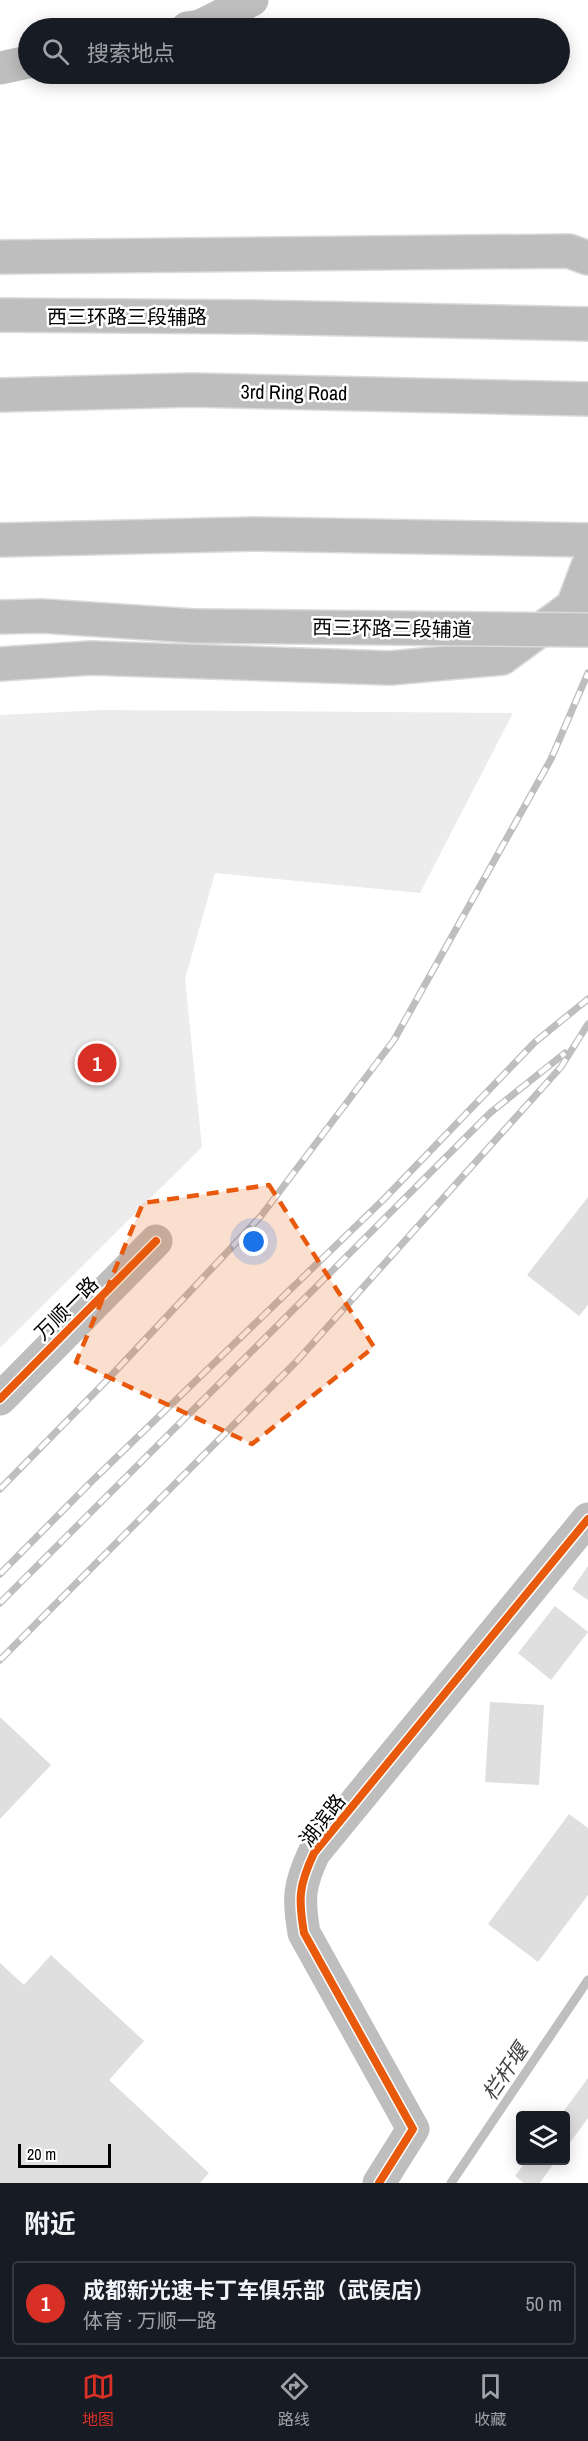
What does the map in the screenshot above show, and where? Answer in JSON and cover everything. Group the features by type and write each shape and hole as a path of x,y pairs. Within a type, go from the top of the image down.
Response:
{"main road":[{"path":"216,18 252,0"},
{"path":"0,68 18,64"},
{"path":"0,257 569,251 588,258"},
{"name":"西三环路三段辅路","path":"0,315 254,317 588,324"},
{"name":"3rd Ring Road","path":"0,396 192,390 588,399"},
{"path":"0,540 254,534 588,540"},
{"path":"0,664 91,658 390,668 502,658 573,606 588,566"},
{"name":"西三环路三段辅道","path":"0,617 42,616 195,626 588,630"},
{"name":"万顺一路","path":"0,1399 156,1241"},
{"name":"湖滨路","path":"379,2183 413,2129 304,1933 300,1906 302,1878 314,1853 588,1519"}],"highlighted area":[{"path":"269,1185 374,1347 252,1444 76,1362 143,1203"}],"shaded area":[{"path":"103,710 513,713 420,893 215,873 185,979 202,1147 0,1348 0,715"}],"building":[{"path":"588,1197 588,1305 579,1316 527,1275"},
{"path":"588,1566 588,1600 572,1589"},
{"path":"555,1606 588,1632 551,1680 518,1653"},
{"path":"490,1702 544,1705 539,1785 485,1782"},
{"path":"0,1717 51,1765 0,1819"},
{"path":"569,1814 588,1828 588,1895 538,1962 488,1924"},
{"path":"51,1955 144,2041 109,2080 209,2173 200,2183 0,2183 0,1963 24,1985"},
{"path":"588,2078 588,2118 570,2143 570,2111 564,2111"},
{"path":"523,2165 553,2165 540,2183 524,2183 515,2176"}],"waterway":[{"name":"栏杆堰","path":"451,2183 588,1980"}],"railway":[{"path":"0,1489 107,1380 261,1216 394,1040 551,759 588,673"},
{"path":"0,1574 91,1482 384,1199 535,1042 588,999"},
{"path":"0,1660 296,1362 561,1067 588,1024"},
{"path":"0,1603 490,1113 565,1053"}],"cycle path":[{"path":"0,1399 156,1241"},
{"path":"379,2183 413,2129 304,1933 301,1892 305,1874 314,1853 588,1519"}],"place":[{"name":"成都新光速卡丁车俱乐部（武侯店）","path":"97,1063"}]}
